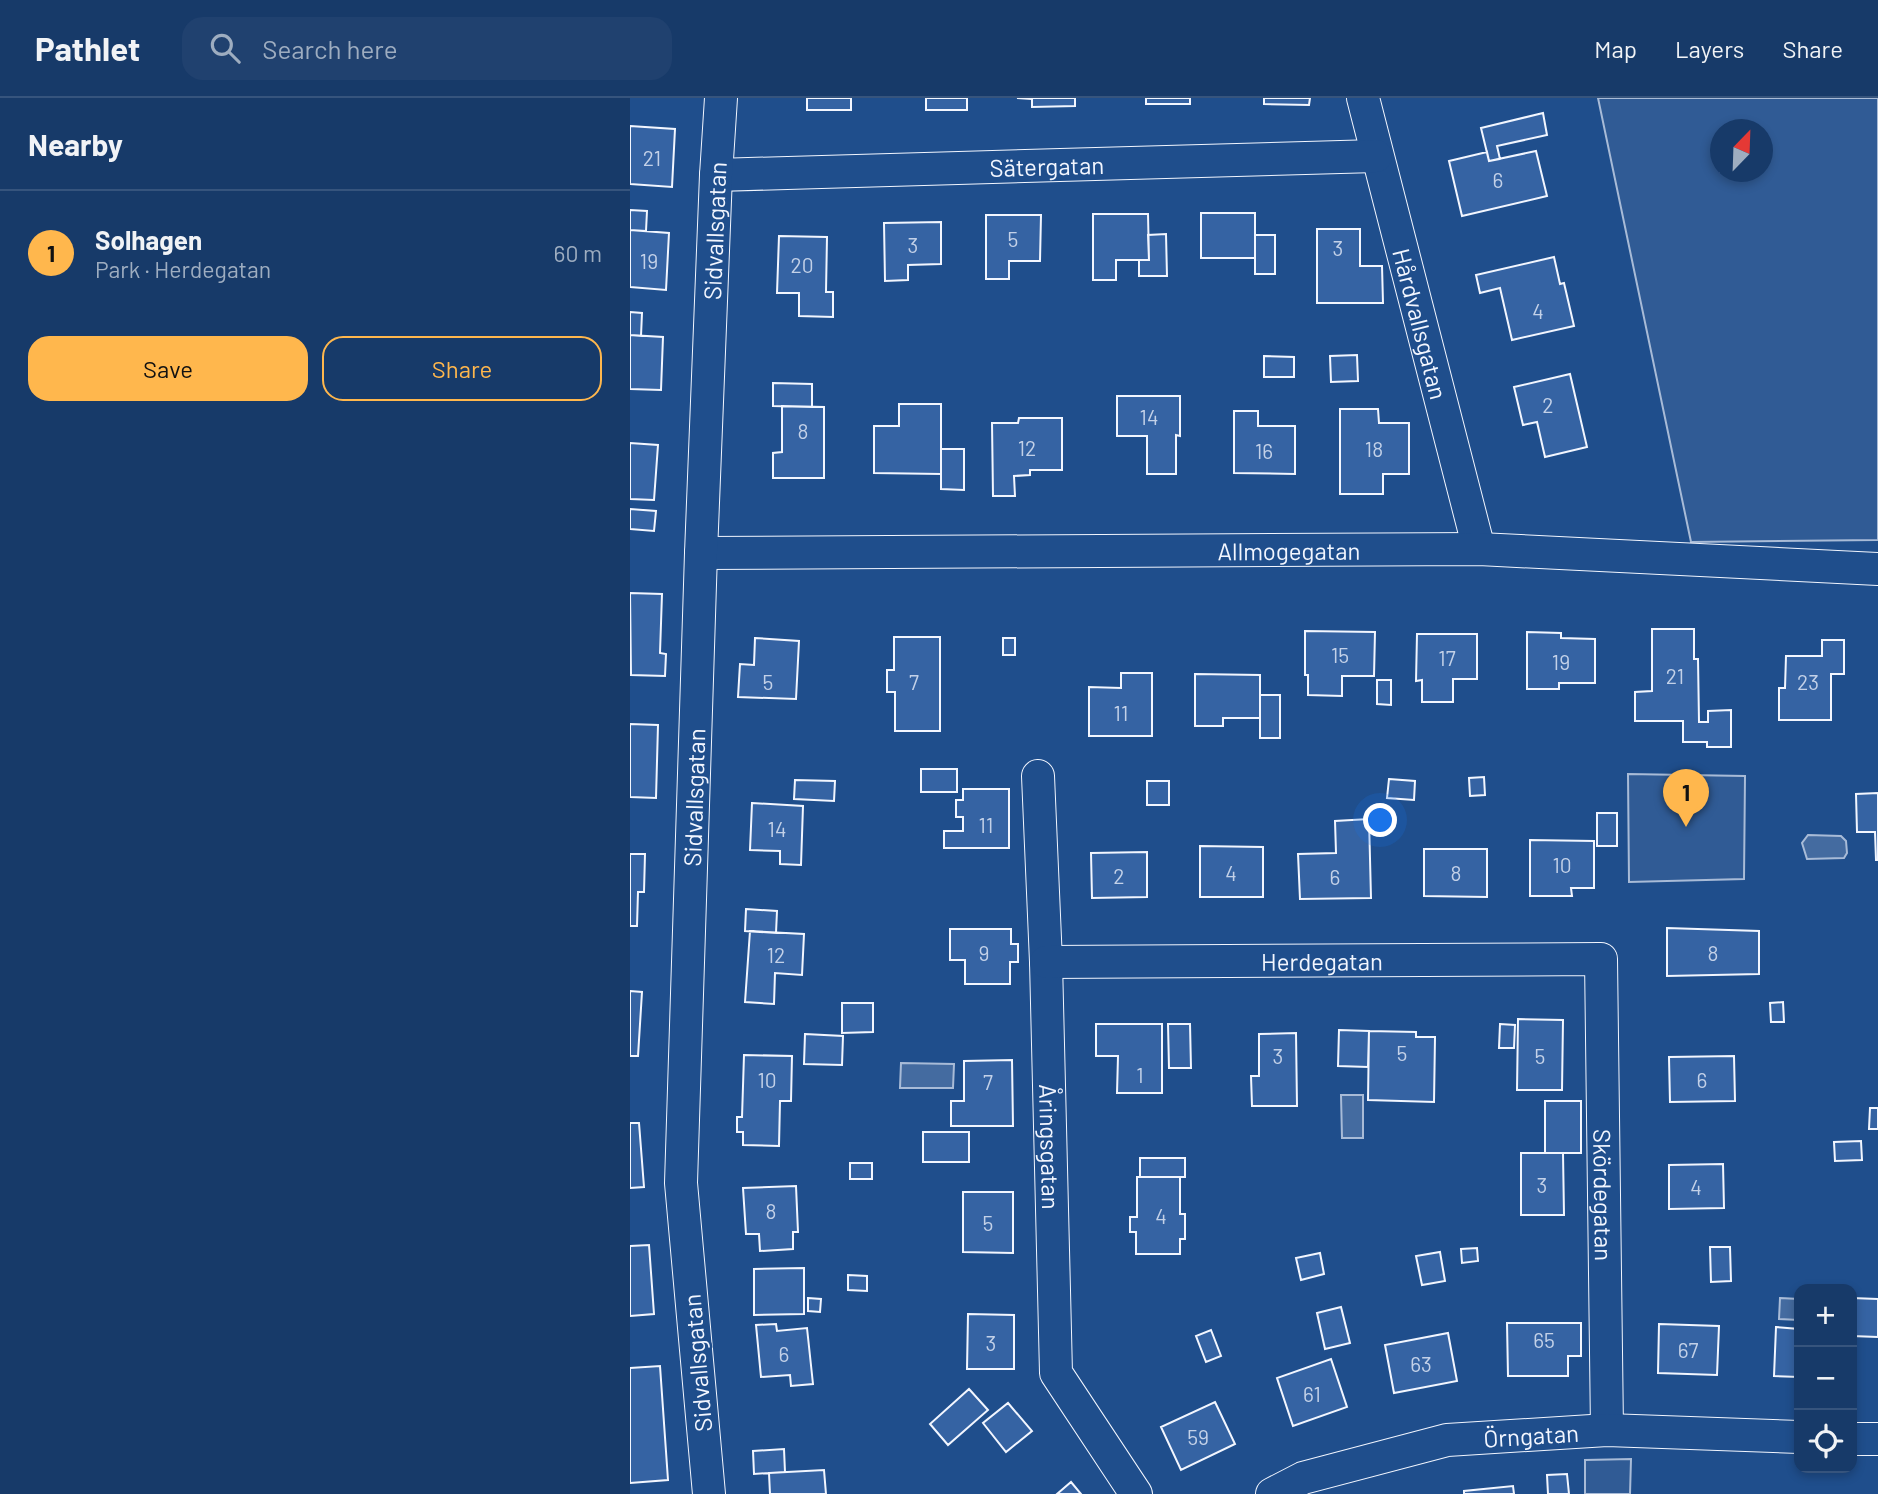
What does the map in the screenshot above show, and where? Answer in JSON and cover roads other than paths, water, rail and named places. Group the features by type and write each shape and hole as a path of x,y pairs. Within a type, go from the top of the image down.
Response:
{"street":[{"name":"Sidvallsgatan","path":"709,1494 681,1183 701,553 721,98"},
{"name":"Hårdvallsgatan","path":"1363,98 1479,549"},
{"name":"Sätergatan","path":"716,175 1376,156"},
{"name":"Allmogegatan","path":"701,553 1479,549 1878,569"},
{"name":"Åringsgatan","path":"1038,776 1046,962 1056,1373 1136,1494"},
{"name":"Herdegatan","path":"1046,962 1601,959"},
{"name":"Skördegatan","path":"1601,959 1607,1430"},
{"name":"Örngatan","path":"1272,1494 1303,1478 1447,1440 1607,1430 1794,1437"},
{"path":"1857,1438 1878,1439"}],"place":[{"name":"Solhagen","path":"1686,827"}]}
